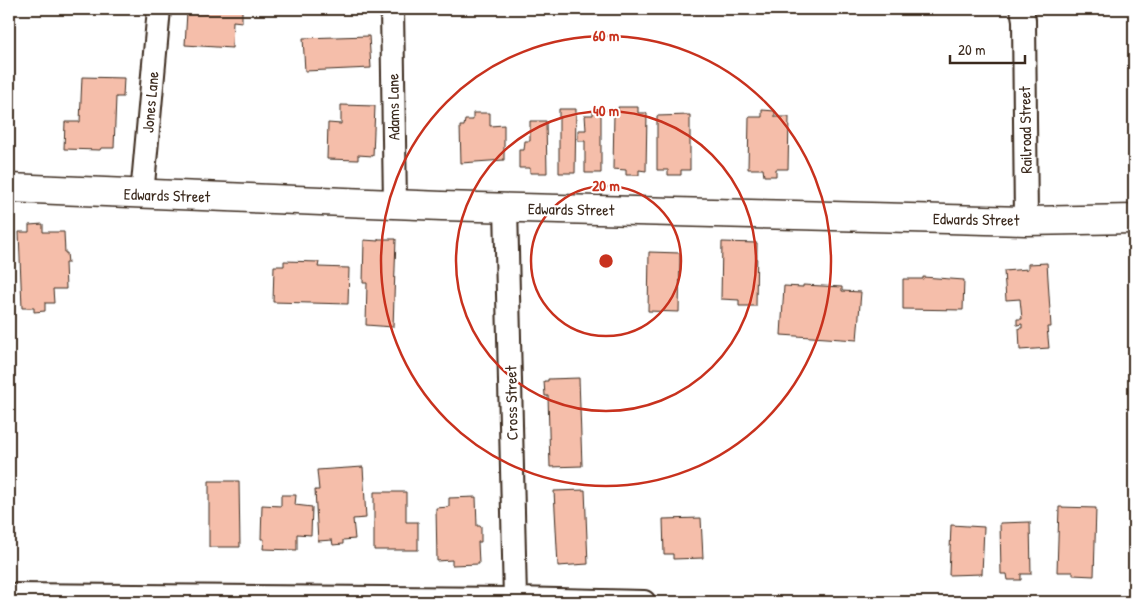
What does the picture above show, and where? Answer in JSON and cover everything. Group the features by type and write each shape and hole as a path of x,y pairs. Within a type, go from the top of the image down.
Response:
{"street":[{"name":"Jones Lane","path":"142,195 159,9"},
{"name":"Adams Lane","path":"392,9 395,204"},
{"name":"Railroad Street","path":"1022,9 1024,20 1026,220"},
{"name":"Edwards Street","path":"9,188 395,204 1026,220 1134,219"},
{"name":"Cross Street","path":"506,207 515,599"},
{"path":"9,595 450,600 515,599 644,602"}],"building":[{"path":"208,9 242,9 242,22 233,21 232,48 185,45 187,12 208,13"},
{"path":"369,36 371,68 305,71 303,38"},
{"path":"82,77 124,78 123,97 116,97 114,148 101,148 100,150 64,149 65,122 80,122"},
{"path":"341,105 375,106 373,156 358,155 358,160 327,159 328,123 341,124"},
{"path":"618,107 638,107 638,113 647,113 646,171 639,170 639,175 626,175 626,170 613,169 614,113 618,114"},
{"path":"559,109 576,109 575,173 559,173"},
{"path":"762,110 775,111 775,117 789,117 788,169 776,169 776,176 764,176 763,169 748,169 749,117 762,117"},
{"path":"593,111 600,111 601,115 601,173 585,173 585,141 578,141 578,130 586,130 585,115 593,115"},
{"path":"473,113 490,113 490,126 504,125 504,160 461,163 460,126 464,126 465,120 473,120"},
{"path":"690,115 690,170 681,170 681,175 668,175 668,170 657,170 657,116"},
{"path":"530,121 546,121 547,173 530,173 530,168 519,168 519,150 524,150 525,141 530,141"},
{"path":"43,224 43,232 64,232 65,253 67,253 68,263 65,263 66,289 53,289 54,303 45,303 45,311 34,312 34,308 22,308 19,232 29,232 29,225"},
{"path":"378,239 396,239 393,327 366,325 367,283 363,283 364,240 378,241"},
{"path":"722,242 757,243 756,306 739,306 739,300 721,299"},
{"path":"649,252 680,253 679,312 648,311"},
{"path":"284,261 319,262 318,267 349,268 348,304 273,302 274,266 284,266"},
{"path":"1047,263 1051,327 1047,327 1049,348 1020,350 1019,328 1022,328 1022,324 1017,325 1017,319 1022,319 1020,299 1006,300 1004,271 1028,269 1028,264"},
{"path":"923,277 964,280 963,310 903,309 903,279 923,279"},
{"path":"803,285 842,287 842,291 861,292 857,340 781,335 784,286 803,287"},
{"path":"579,378 582,466 550,467 548,396 545,396 544,381 548,381 548,379"},
{"path":"363,467 366,518 353,519 355,539 343,540 343,544 333,545 332,540 318,541 315,490 319,490 317,470"},
{"path":"209,481 239,481 240,547 209,547"},
{"path":"585,490 588,564 558,566 554,491"},
{"path":"374,492 406,492 406,522 418,522 418,550 374,550"},
{"path":"281,495 296,495 295,505 312,507 311,535 297,534 297,550 263,549 264,539 261,539 262,505 281,506"},
{"path":"476,497 477,526 481,526 481,542 478,542 479,564 452,565 452,560 437,561 436,508 449,507 449,498"},
{"path":"1059,507 1096,508 1094,576 1073,575 1073,572 1057,572"},
{"path":"1130,517 1134,517 1134,575 1130,575"},
{"path":"701,518 703,558 673,559 673,554 664,554 663,519"},
{"path":"1030,522 1031,574 1021,574 1021,580 1008,580 1007,574 1001,574 1000,523"},
{"path":"951,525 984,527 982,574 949,575"}]}
